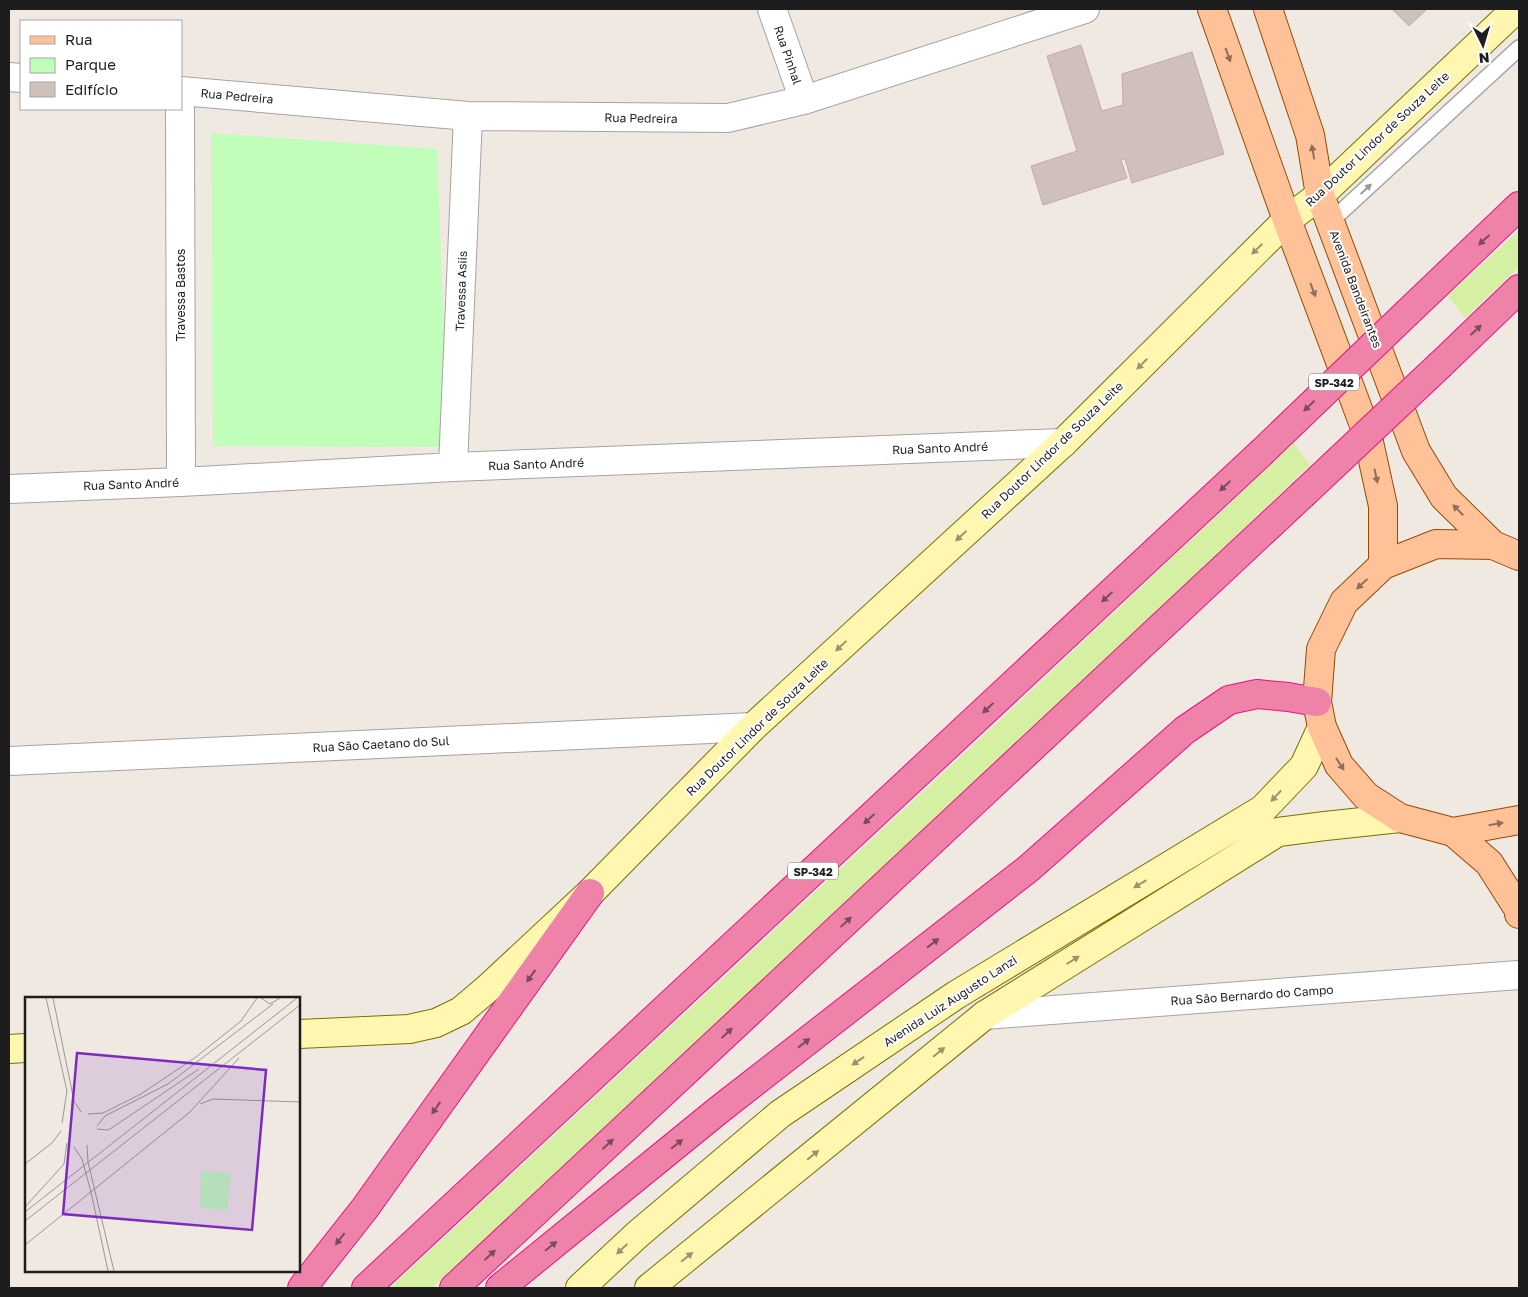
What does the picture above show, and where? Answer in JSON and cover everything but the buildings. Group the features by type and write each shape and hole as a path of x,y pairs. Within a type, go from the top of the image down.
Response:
{"highway":[{"name":"SP-342","path":"366,1288 1261,453 1519,206"},
{"path":"454,1288 1302,495 1519,289"},
{"path":"500,1288 720,1109 1028,869 1185,730 1229,700 1257,694 1288,697 1319,715"},
{"path":"302,1288 365,1208 590,893"}],"main road":[{"path":"1212,9 1287,220 1367,433 1383,506 1383,565"},
{"name":"Avenida Bandeirantes","path":"1268,9 1310,135 1320,195 1416,451 1444,497 1492,545"},
{"name":"Avenida Bandeirantes","path":"1519,556 1492,545 1436,544 1383,565 1344,602 1321,649 1319,715 1339,765 1366,796 1400,818 1454,832 1519,820"},
{"name":"Avenida Bandeirantes","path":"1454,832 1489,862 1519,914"}],"street":[{"name":"Rua Pinhal","path":"772,9 804,100"},
{"name":"Rua Pedreira","path":"182,92 468,116 728,118 804,100 1085,9"},
{"name":"Rua Doutor Lindor de Souza Leite","path":"590,893 753,727 1063,443 1287,220 1320,195 1516,9"},
{"name":"Travessa Bastos","path":"180,110 181,482"},
{"name":"Travessa Asiis","path":"453,467 468,116"},
{"name":"Rua Santo André","path":"9,489 181,482 453,467 1063,443"},
{"name":"Avenida Luiz Augusto Lanzi","path":"580,1288 638,1234 780,1114 956,995 1263,809 1304,766 1319,715"},
{"name":"Rua São Caetano do Sul","path":"9,761 753,727"},
{"path":"649,1288 985,1015 1278,832 1400,818"},
{"path":"300,1034 409,1029 436,1023 461,1011 590,893"},
{"name":"Rua São Bernardo do Campo","path":"985,1015 1519,975"},
{"path":"9,1048 25,1048"}],"lane":[{"path":"1330,222 1519,48"}],"green space":[{"path":"211,133 437,149 448,447 213,446"},
{"path":"1519,230 1519,267 1465,318 1448,296"},
{"path":"1294,443 1310,465 1024,738 432,1288 390,1288 996,724"}]}
